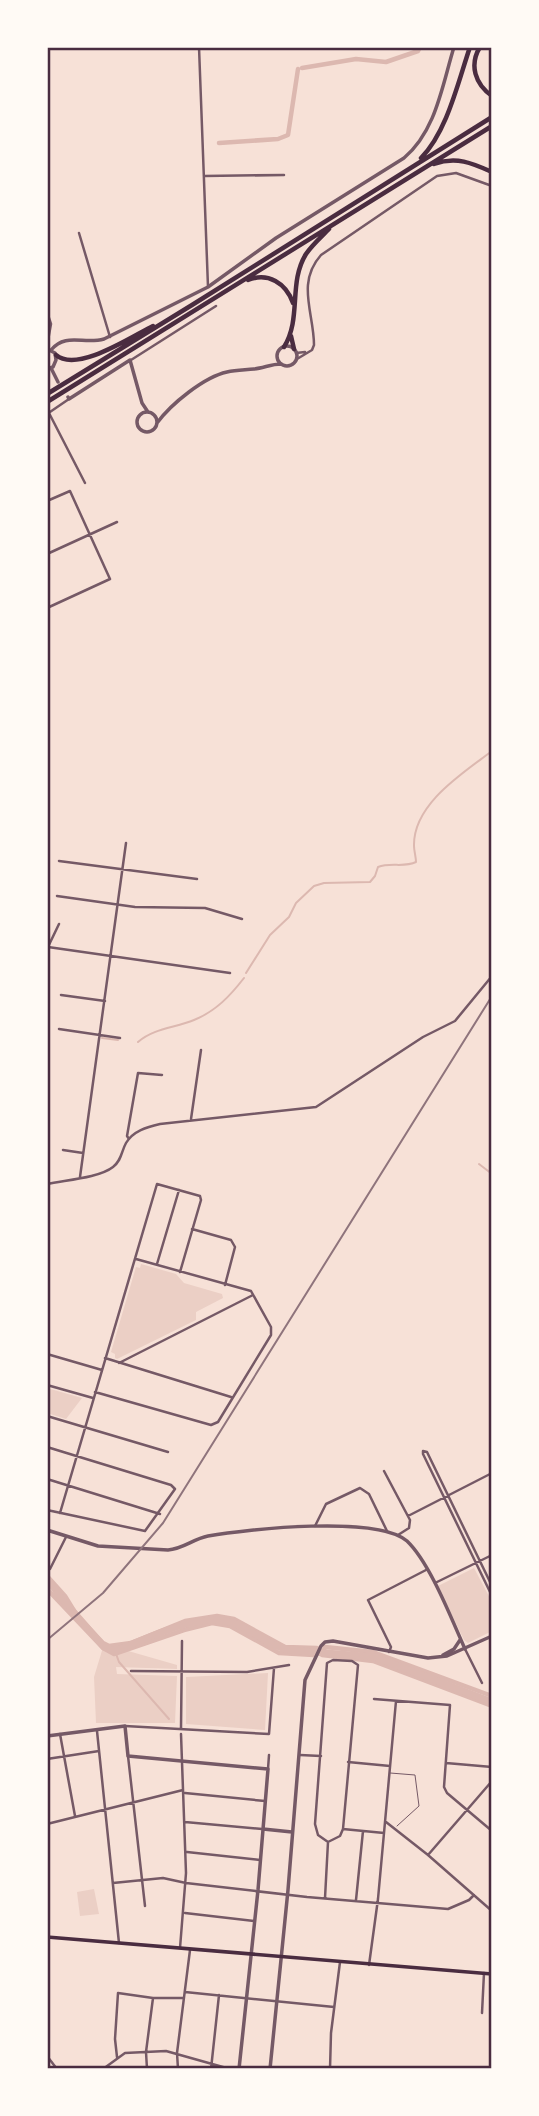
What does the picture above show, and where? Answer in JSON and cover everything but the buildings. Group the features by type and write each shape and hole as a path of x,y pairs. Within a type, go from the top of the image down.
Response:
{"highway":[{"path":"407,170 428,151 437,137 470,47"},
{"path":"480,47 474,60 475,73 482,89 492,96"},
{"path":"47,402 61,393 63,385 492,117"},
{"path":"47,394 237,285 492,126"},
{"path":"417,171 436,162 456,160 492,172"},
{"path":"295,351 291,335 297,278 305,254 337,221"},
{"path":"237,285 255,278 272,279 281,283 294,308"},
{"path":"56,355 67,361 81,360 176,315"},
{"path":"284,346 291,335"}],"main road":[{"path":"47,1937 492,1974"}],"street":[{"path":"199,47 208,287"},
{"path":"48,348 67,340 97,341 110,337 208,287 276,238 393,167 418,146 429,126 454,47"},
{"path":"142,403 137,424 143,432 152,431 165,412 216,375 268,365 290,366 314,345 307,285 313,266 321,255 437,176 456,173 492,186"},
{"path":"204,176 284,175"},
{"path":"79,233 110,337"},
{"path":"85,483 48,413 216,306"},
{"path":"47,312 51,324 48,348"},
{"path":"268,365 284,346 295,351 308,352"},
{"path":"48,348 56,355 56,363 49,369 63,385"},
{"path":"295,351 296,359"},
{"path":"277,356 281,364"},
{"path":"131,360 142,403 148,412 154,415 165,412"},
{"path":"140,415 148,412"},
{"path":"154,415 157,423"},
{"path":"47,502 70,491 110,579 47,608"},
{"path":"47,554 117,522"},
{"path":"80,1177 126,843"},
{"path":"59,861 197,879"},
{"path":"57,896 152,908 205,908 242,919"},
{"path":"59,924 48,948 230,972"},
{"path":"47,1184 103,1172 113,1167 122,1156 129,1139 145,1128 191,1119 316,1107 423,1037 448,1026 462,1015 492,976"},
{"path":"61,995 105,1001"},
{"path":"59,1029 120,1038"},
{"path":"191,1119 201,1050"},
{"path":"129,1139 127,1136 138,1073 162,1075"},
{"path":"63,1150 83,1153"},
{"path":"60,1513 157,1184 200,1196 180,1272"},
{"path":"157,1265 178,1190"},
{"path":"192,1229 231,1240 235,1247 225,1285"},
{"path":"95,1392 211,1425 218,1422 271,1335 271,1327 252,1293 134,1259"},
{"path":"119,1363 252,1293"},
{"path":"47,1354 102,1370"},
{"path":"105,1359 232,1397"},
{"path":"47,1385 93,1398"},
{"path":"47,1416 168,1452"},
{"path":"47,1447 171,1485 175,1489 160,1514 145,1531 47,1510"},
{"path":"492,1586 446,1498 428,1452 423,1451 492,1596"},
{"path":"384,1471 408,1516 409,1528 398,1535"},
{"path":"408,1516 492,1474"},
{"path":"47,1479 160,1514"},
{"path":"314,1528 326,1504 360,1488 369,1494 387,1531"},
{"path":"47,1530 98,1546 173,1550 203,1537 250,1530 357,1527 387,1531 398,1535 412,1547 434,1583 482,1683"},
{"path":"50,1569 66,1536"},
{"path":"434,1583 492,1555"},
{"path":"389,1652 391,1647 368,1600 426,1570"},
{"path":"270,2069 305,1680 321,1646 333,1641 439,1658 492,1636"},
{"path":"439,1658 458,1646 460,1638"},
{"path":"181,1728 182,1641"},
{"path":"333,1660 356,1662 358,1665 343,1829 340,1836 328,1842 318,1835 315,1824 327,1663 333,1660"},
{"path":"131,1671 247,1672 289,1665"},
{"path":"47,1736 125,1726 269,1734 274,1668"},
{"path":"374,1699 450,1705 443,1787 492,1831"},
{"path":"369,1965 378,1902 396,1701"},
{"path":"125,1726 145,1906"},
{"path":"96,1728 119,1943"},
{"path":"60,1734 75,1817"},
{"path":"180,1948 186,1883 181,1734"},
{"path":"47,1759 99,1751"},
{"path":"239,2069 248,1998 269,1755"},
{"path":"298,1755 321,1756"},
{"path":"128,1756 268,1769"},
{"path":"348,1762 390,1766"},
{"path":"445,1763 492,1767"},
{"path":"428,1855 492,1781"},
{"path":"47,1824 184,1792 265,1801"},
{"path":"185,1822 293,1832"},
{"path":"386,1822 492,1912"},
{"path":"343,1829 384,1833"},
{"path":"356,1900 363,1831"},
{"path":"325,1898 328,1842"},
{"path":"186,1852 260,1860"},
{"path":"113,1883 163,1878 287,1894 448,1909 470,1900 474,1895"},
{"path":"183,1913 254,1921"},
{"path":"178,2069 177,2053 190,1950"},
{"path":"330,2069 331,2033 340,1962"},
{"path":"482,2014 484,1973"},
{"path":"185,1992 334,2007"},
{"path":"117,2058 115,2039 118,1993 153,1998 184,1998"},
{"path":"211,2069 219,1995"},
{"path":"147,2069 146,2052 153,1998"},
{"path":"103,2069 125,2053 166,2050 230,2069"},
{"path":"47,2056 56,2068"}],"lane":[{"path":"390,1773 415,1775 419,1807 395,1828"}],"shaded area":[{"path":"141,1264 176,1274 184,1283 222,1294 223,1298 196,1312 196,1320 117,1359 111,1352 136,1267 140,1268"},
{"path":"47,1388 82,1398 66,1419 47,1413"},
{"path":"474,1568 492,1602 492,1631 468,1643 464,1640 438,1586"},
{"path":"104,1644 177,1665 177,1669 116,1667 117,1674 177,1676 175,1723 96,1723 94,1677"},
{"path":"268,1673 265,1730 186,1724 186,1677"},
{"path":"94,1889 99,1914 80,1916 77,1892"}],"waterway":[{"path":"302,68 356,59 386,62 418,51 420,47"},
{"path":"219,143 278,139 288,135 298,69"},
{"path":"246,973 270,935 289,917 296,903 314,886 324,883 370,882 378,867 416,862 416,831 431,803 454,780 492,751"},
{"path":"138,1042 158,1031 194,1020 216,1008 244,978"},
{"path":"102,1038 118,1040"},
{"path":"479,1164 492,1174"},
{"path":"47,1576 65,1596 76,1614 109,1646 131,1643 185,1621 217,1616 234,1619 285,1647 317,1648 314,1655 279,1653 230,1626 212,1623 114,1654 103,1648 47,1589"},
{"path":"47,1582 57,1593"},
{"path":"57,1593 104,1647 115,1651 175,1627 207,1620 222,1620 290,1650 375,1657 492,1702"},
{"path":"492,1696 373,1652 325,1647 322,1655 373,1661 492,1706"},
{"path":"115,1651 119,1662 169,1719"}],"railway":[{"path":"47,1640 103,1593 163,1523 492,996"}]}
